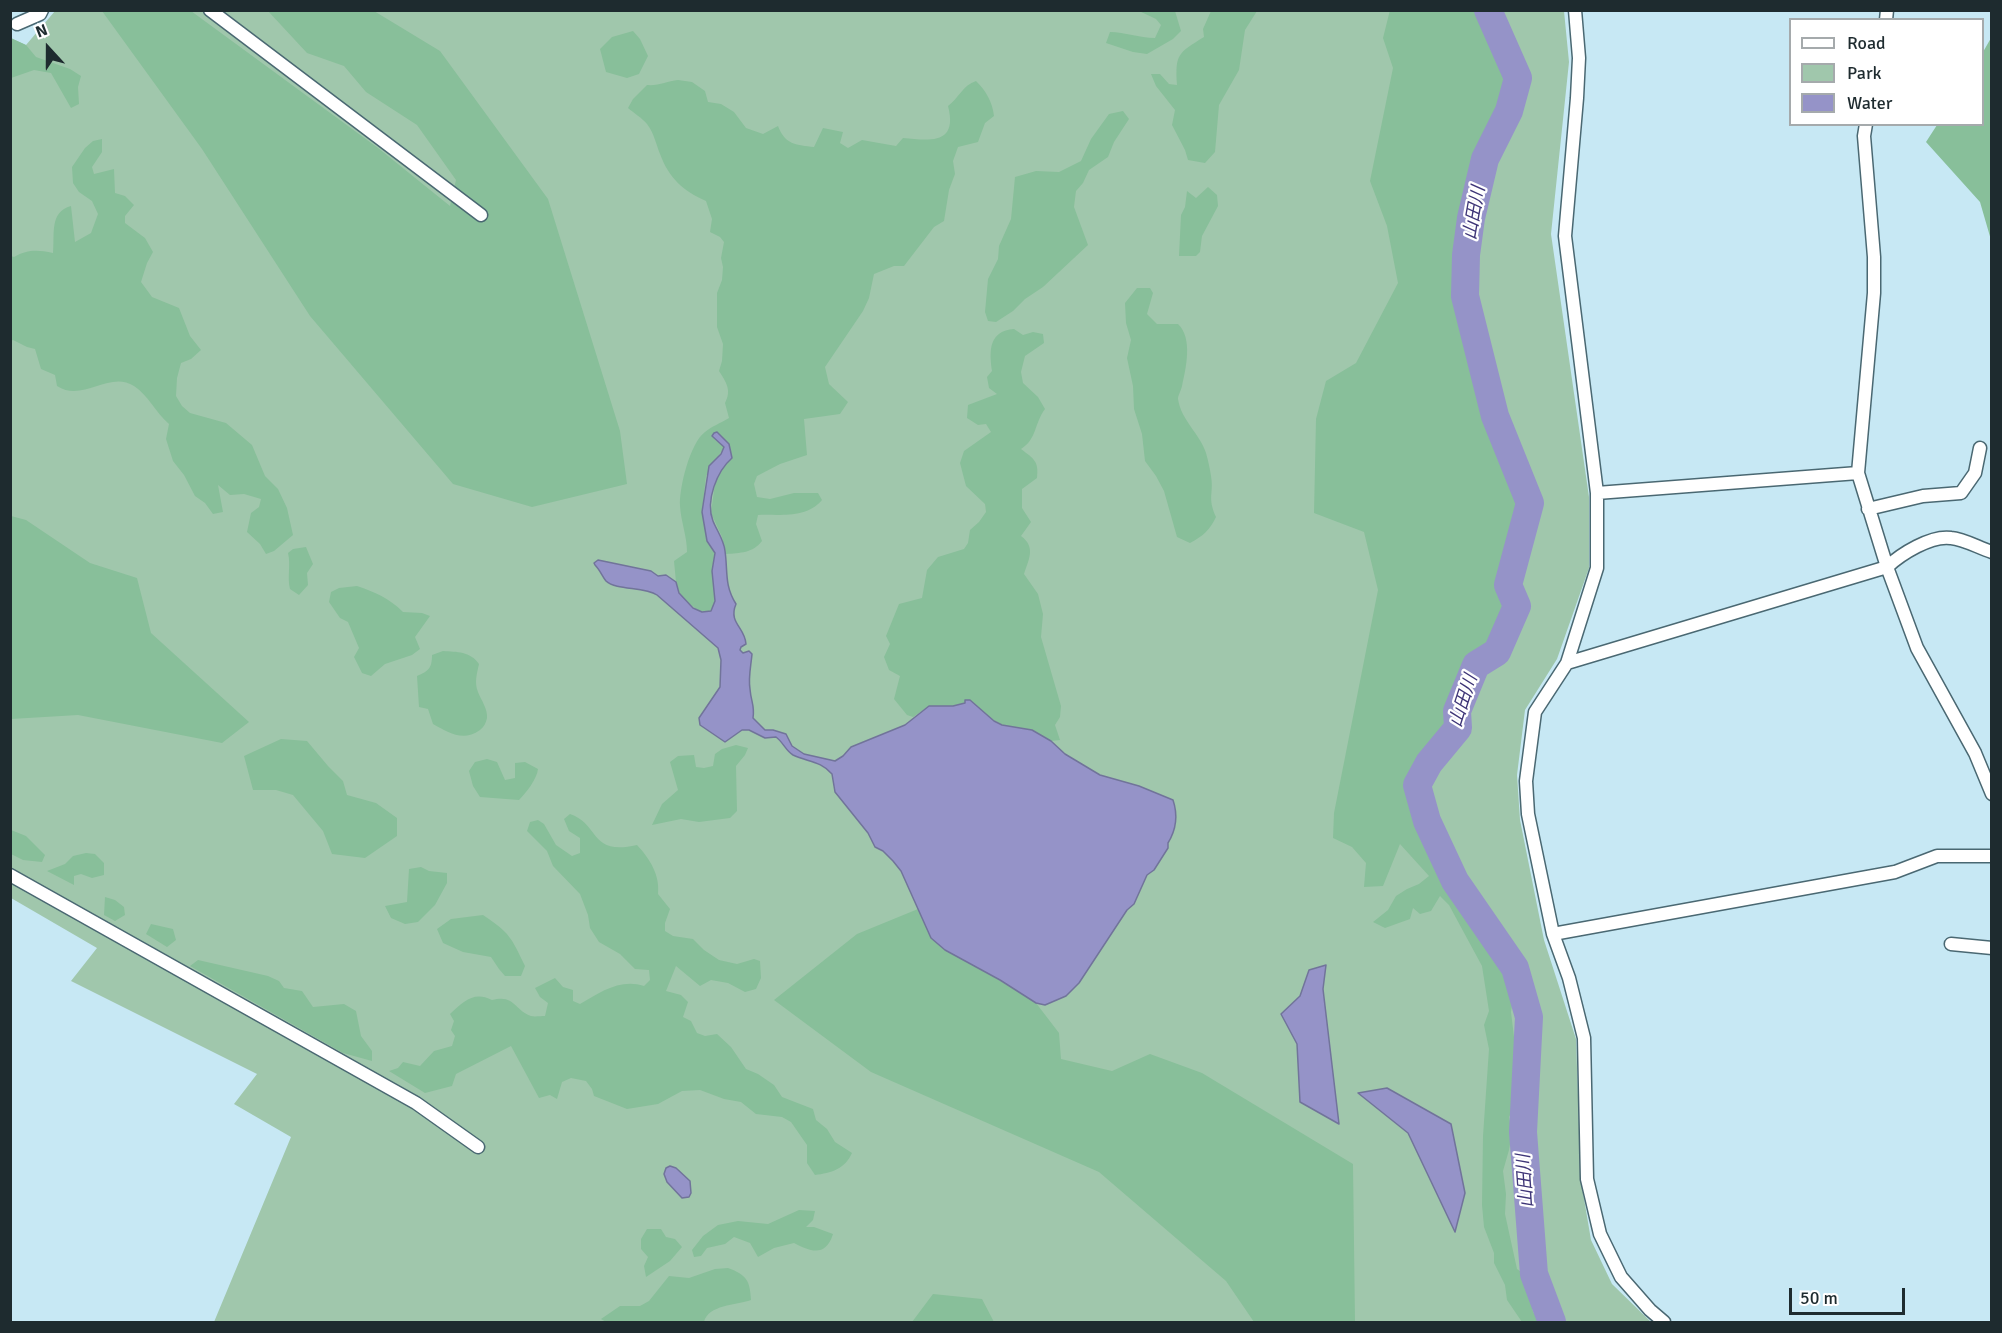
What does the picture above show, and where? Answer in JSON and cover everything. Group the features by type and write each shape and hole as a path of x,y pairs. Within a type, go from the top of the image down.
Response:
{"street":[{"path":"17,24 40,14 42,10"},
{"path":"210,10 481,215"},
{"path":"1575,10 1579,58 1565,237 1597,493 1597,568 1567,663 1535,712 1526,781 1528,814 1553,934 1569,978 1584,1038 1587,1179 1600,1234 1621,1277 1664,1323"},
{"path":"1866,126 1864,136 1873,247 1874,293 1858,473 1887,567 1917,648 1975,753 1992,794"},
{"path":"1868,509 1923,496 1961,493 1975,473 1980,448"},
{"path":"1597,493 1858,473"},
{"path":"1567,663 1887,567 1895,559 1935,538 1952,538 1992,552"},
{"path":"1553,934 1896,872 1937,855 1992,856"},
{"path":"10,874 416,1103 478,1147"},
{"path":"1951,944 1992,948"}],"green space":[{"path":"1390,10 1481,11 1511,76 1511,89 1506,106 1476,176 1465,222 1458,314 1504,449 1512,491 1523,504 1504,581 1511,603 1509,616 1497,631 1486,655 1471,666 1463,679 1452,708 1453,725 1413,780 1410,792 1418,826 1434,861 1448,884 1473,913 1513,980 1510,991 1513,1000 1511,1012 1520,1062 1516,1103 1509,1117 1512,1132 1503,1171 1506,1194 1505,1214 1517,1269 1528,1277 1533,1312 1541,1322 1522,1322 1507,1300 1505,1285 1494,1263 1494,1253 1484,1227 1483,1136 1489,1049 1484,1025 1489,1011 1482,966 1449,905 1440,896 1431,911 1420,914 1413,908 1410,919 1385,928 1373,922 1388,910 1396,896 1429,876 1400,844 1383,886 1364,887 1366,863 1352,847 1333,838 1334,813 1378,590 1364,532 1314,513 1316,419 1326,381 1356,363 1398,283 1387,226 1370,181 1393,68 1383,38"},
{"path":"55,11 1564,11 1569,62 1551,234 1589,497 1589,568 1557,659 1525,710 1517,775 1520,820 1544,940 1576,1039 1581,1181 1591,1240 1612,1284 1651,1322 214,1322 291,1137 234,1104 257,1074 71,981 97,948 11,898 10,38 26,45"},
{"path":"102,11 191,11 378,148 450,206 456,180 417,125 366,92 344,66 307,53 268,11 374,11 440,51 548,199 620,431 627,484 532,507 453,484 310,316 202,149"},
{"path":"1139,11 1175,11 1181,31 1173,39 1147,54 1106,43 1110,32 1155,38 1161,25 1156,19"},
{"path":"1211,11 1257,11 1245,30 1239,70 1219,105 1215,152 1205,163 1188,160 1172,125 1175,110 1156,86 1151,74 1160,74 1169,84 1177,85 1180,55 1204,37 1203,29"},
{"path":"633,31 640,39 648,56 639,74 627,78 606,72 600,49 612,37"},
{"path":"11,38 26,45 36,57 70,69 81,76 78,87 79,104 71,108 51,73 34,70 11,78"},
{"path":"1991,38 1991,240 1980,202 1926,142 1936,126 1984,126 1984,50"},
{"path":"678,80 692,82 705,91 708,102 721,104 734,112 746,128 763,134 778,126 784,137 792,143 814,147 823,128 843,132 840,143 848,148 862,140 896,146 903,138 923,140 940,137 946,134 949,127 948,106 971,83 976,81 988,97 994,116 985,123 978,142 958,147 953,161 955,174 949,190 944,221 934,227 904,266 894,266 874,274 869,298 863,311 825,367 829,384 848,402 840,414 804,419 807,455 780,464 757,476 754,484 757,497 770,499 794,493 818,493 822,500 816,506 801,513 758,515 756,524 762,541 750,550 726,554 722,537 711,513 715,483 719,472 732,458 729,444 714,439 724,447 706,476 702,512 707,540 715,553 712,571 715,601 711,611 699,611 681,597 676,582 674,561 687,552 680,498 690,456 705,432 729,418 725,403 728,394 727,386 719,371 723,344 717,327 717,293 722,280 721,258 724,242 710,232 712,219 706,201 690,193 672,177 649,127 628,108 633,99 647,85"},
{"path":"1123,111 1129,119 1114,142 1108,157 1089,170 1076,191 1074,207 1088,245 1043,287 1025,299 1013,311 996,322 988,321 985,312 988,279 998,259 999,246 1011,219 1015,177 1036,171 1059,172 1081,161 1091,139 1109,114"},
{"path":"102,139 102,152 92,167 94,174 114,169 115,193 125,196 134,205 125,216 125,223 145,238 153,252 141,282 152,297 179,308 190,336 201,350 191,359 181,363 176,396 190,413 226,423 252,445 265,476 278,489 287,508 293,535 274,551 266,554 260,544 247,532 251,513 259,507 261,499 244,494 230,495 218,485 223,512 213,514 205,503 195,496 184,475 173,461 166,439 169,424 134,386 125,382 115,382 76,391 67,390 57,386 55,375 41,369 35,349 11,341 11,256 33,251 53,253 56,218 64,209 71,206 75,242 91,233 98,214 92,201 79,192 73,183 72,167 85,148 93,141"},
{"path":"1208,187 1217,195 1218,206 1202,236 1200,252 1196,256 1179,256 1181,215 1185,207 1187,191 1196,198"},
{"path":"1137,288 1150,288 1153,293 1147,314 1157,324 1178,324 1186,337 1186,362 1178,399 1183,414 1206,453 1212,482 1211,500 1216,517 1206,532 1190,543 1177,537 1164,491 1145,461 1142,434 1134,409 1133,386 1127,358 1131,340 1126,323 1125,303"},
{"path":"1014,329 1023,335 1033,332 1043,334 1044,343 1025,356 1021,372 1023,383 1038,397 1045,409 1030,441 1021,449 1035,461 1037,478 1022,489 1022,508 1031,522 1021,536 1026,540 1030,549 1024,574 1038,594 1043,614 1041,637 1061,706 1060,717 1055,725 1060,740 1051,741 1032,730 1002,725 965,703 953,706 929,706 913,717 907,715 894,699 900,676 889,670 884,657 890,644 886,636 899,604 922,598 927,570 938,557 964,549 968,543 970,530 986,512 985,504 966,486 960,463 964,451 991,432 986,424 978,425 967,418 968,405 997,394 989,388 987,377 992,371 991,349 995,338 1000,333"},
{"path":"11,516 26,520 90,563 137,578 151,633 249,722 222,743 78,715 11,719"},
{"path":"306,547 313,564 307,573 308,585 299,595 290,589 288,553 293,549"},
{"path":"357,586 382,596 403,612 430,616 415,637 420,649 412,655 385,664 371,676 362,673 354,657 359,648 348,622 340,618 329,602 331,592 339,588"},
{"path":"443,651 467,654 479,664 476,685 487,718 483,728 474,734 462,736 445,730 433,724 428,709 419,707 417,676 429,668 432,655"},
{"path":"281,739 307,741 343,781 347,795 376,803 397,818 397,836 365,858 332,854 323,831 293,795 276,790 253,790 244,756"},
{"path":"736,745 748,748 736,766 737,811 730,818 699,822 681,819 652,825 662,804 678,790 670,762 678,756 694,755 696,767 713,766 715,754 722,749"},
{"path":"487,759 497,762 505,780 515,778 515,763 525,762 538,769 536,777 519,800 480,797 473,786 469,771 475,762"},
{"path":"570,814 580,819 603,843 622,847 637,845 642,850 656,874 658,894 670,909 665,931 673,936 693,939 719,960 737,964 754,959 760,961 761,978 756,989 745,992 728,983 711,980 700,986 676,966 666,991 681,995 688,1002 683,1017 691,1021 697,1033 705,1036 717,1034 731,1047 746,1069 774,1085 782,1097 813,1109 816,1120 827,1129 835,1142 852,1153 846,1163 832,1171 815,1175 807,1163 807,1145 791,1122 782,1117 756,1114 741,1102 724,1099 700,1090 682,1091 658,1104 627,1109 594,1096 586,1081 571,1078 562,1082 557,1099 550,1095 539,1098 511,1046 456,1074 452,1086 425,1093 389,1071 398,1068 403,1062 420,1066 434,1051 452,1046 455,1036 451,1030 454,1021 450,1014 474,997 486,997 492,1000 505,999 531,1016 545,1016 548,1003 540,997 535,988 555,978 563,987 573,990 573,1001 580,1004 619,985 644,986 650,980 649,970 635,969 620,954 599,942 590,928 580,894 553,866 547,851 527,831 530,822 538,820 544,824 556,845 572,856 580,853 580,838 569,831 564,819"},
{"path":"11,830 26,836 45,855 42,862 23,860 11,854"},
{"path":"86,853 95,854 104,863 104,875 92,878 81,874 74,876 74,885 47,871 65,864 73,856"},
{"path":"421,867 429,871 447,873 447,883 435,905 418,922 405,924 391,918 385,906 407,902 409,869"},
{"path":"105,897 115,900 124,907 125,915 115,921 104,915"},
{"path":"918,909 931,938 1036,1003 1059,1033 1061,1059 1112,1071 1150,1054 1202,1073 1353,1164 1355,1322 1254,1322 1226,1281 1099,1172 871,1072 774,1000 857,934"},
{"path":"483,915 499,926 513,942 525,966 521,976 505,976 491,957 463,952 443,943 437,929 451,919"},
{"path":"151,924 173,929 176,940 167,947 146,934"},
{"path":"198,960 268,976 279,981 284,988 302,991 313,1007 344,1004 356,1011 361,1036 372,1051 372,1061 343,1053 190,966"},
{"path":"799,1210 815,1211 813,1220 806,1227 814,1227 833,1234 822,1249 806,1249 794,1243 774,1248 758,1257 750,1243 734,1237 725,1244 707,1248 701,1256 694,1257 692,1250 703,1236 718,1225 738,1221 768,1224"},
{"path":"647,1229 661,1229 666,1237 675,1239 682,1247 670,1261 646,1277 644,1266 648,1257 641,1249 641,1239"},
{"path":"728,1268 739,1273 746,1280 750,1288 751,1300 723,1306 711,1312 704,1322 606,1322 601,1319 620,1306 640,1306 649,1301 669,1276 689,1278 715,1269"},
{"path":"933,1294 982,1299 994,1322 912,1322"}],"water":[{"path":"717,432 729,444 732,458 717,478 710,505 711,513 724,547 728,584 736,604 735,621 745,638 746,644 740,650 743,653 749,651 752,654 749,681 754,710 753,718 765,730 786,734 792,746 804,754 835,761 851,747 905,725 929,706 953,706 970,700 994,721 1002,725 1032,730 1051,741 1065,754 1100,775 1139,786 1173,800 1175,822 1168,848 1154,870 1147,875 1134,904 1127,910 1079,983 1066,996 1045,1005 1036,1003 945,950 931,938 901,871 883,851 875,847 868,833 835,792 832,774 819,764 793,755 776,737 765,738 749,730 742,730 725,742 700,725 699,718 720,687 721,660 718,648 657,595 645,590 611,584 606,581 595,565 594,563 598,560 651,571 658,576 666,575 676,582 679,593 693,608 702,612 711,611 715,601 712,571 715,553 707,541 702,512 709,466 721,454 724,447 712,436"},
{"path":"1326,965 1323,989 1339,1124 1300,1102 1297,1044 1281,1014 1300,996 1309,970"},
{"path":"1387,1088 1451,1124 1465,1193 1455,1232 1408,1133 1358,1093"},
{"path":"670,1166 676,1168 690,1181 689,1197 682,1198 667,1182 664,1174 666,1168"}],"waterway":[{"name":"山田川","path":"1488,10 1518,78 1509,111 1485,159 1471,218 1466,255 1465,296 1495,416 1530,503 1508,585 1517,606 1497,652 1476,665 1457,711 1458,728 1429,763 1417,785 1427,821 1455,881 1515,968 1529,1017 1523,1132 1534,1274 1552,1322"}]}
